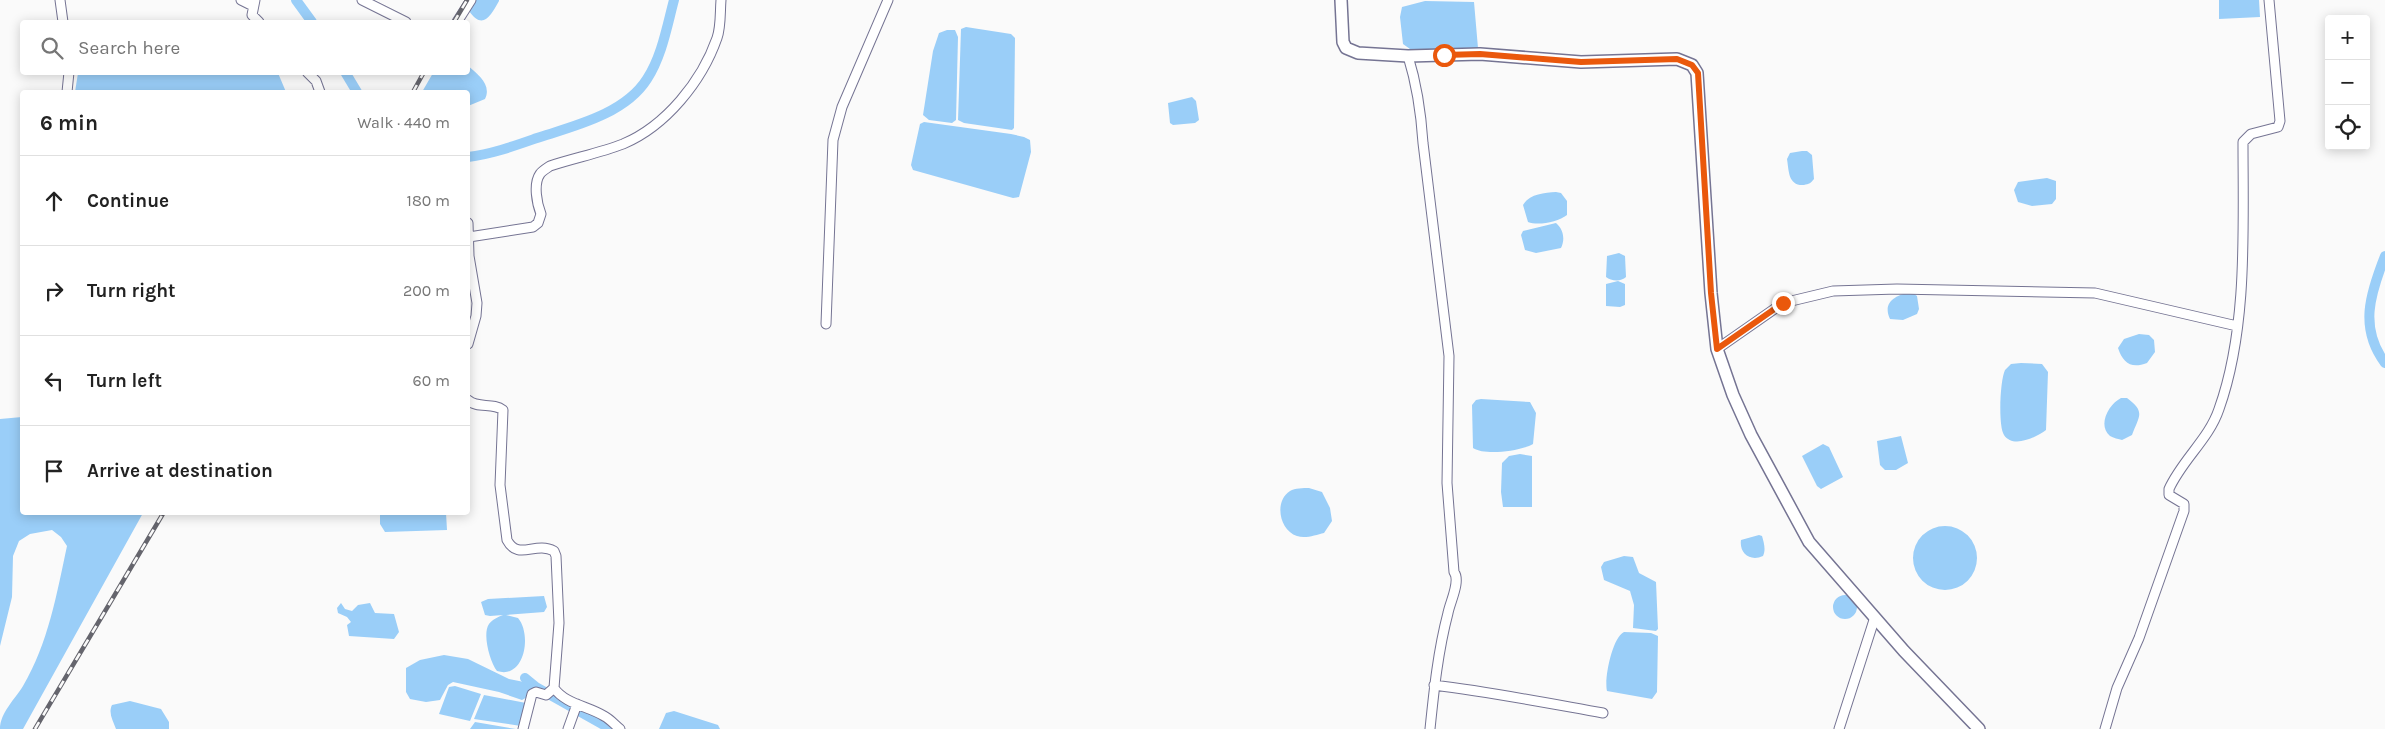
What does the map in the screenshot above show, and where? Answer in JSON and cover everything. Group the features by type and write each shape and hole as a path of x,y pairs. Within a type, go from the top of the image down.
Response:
{"street":[{"path":"60,0 63,20"},
{"path":"240,0 254,3 252,15 257,20"},
{"path":"362,0 402,20"},
{"path":"458,20 471,0"},
{"path":"470,237 533,227 538,223 541,214 537,205 537,182 540,174 550,166 623,144 648,129 670,111 693,86 717,37 722,0"},
{"path":"826,324 833,140 842,107 888,0"},
{"path":"1341,0 1341,36 1346,48 1358,53 1408,56 1480,54 1581,62 1677,59 1692,65 1698,73 1711,293 1717,349 1751,435 1809,542 1904,651 1979,729"},
{"path":"2105,729 2117,688 2139,638 2184,511 2184,504 2169,495 2169,490 2184,462 2212,425 2219,410 2229,373 2240,292 2243,142 2251,134 2278,128 2280,121 2268,0"},
{"path":"1408,56 1417,86 1421,109 1423,142 1449,356 1447,483 1454,572 1457,580 1444,627 1434,686 1430,729"},
{"path":"68,90 69,75"},
{"path":"310,75 316,81 318,90"},
{"path":"470,262 477,303 476,316 470,337"},
{"path":"1717,349 1783,303 1824,292 1852,290 1897,289 2095,293 2236,326"},
{"path":"470,402 472,404 499,407 504,415 500,485 507,540 511,548 516,550 548,548 554,551 556,556 559,622 554,688 546,695 536,692 532,694 523,729"},
{"path":"1839,729 1875,617"},
{"path":"1434,686 1488,691 1516,699 1603,713"},
{"path":"554,688 560,695 605,716 620,729"},
{"path":"568,729 578,704"}],"water":[{"path":"474,0 499,1 490,16 483,20 478,20 469,11"},
{"path":"2219,0 2259,0 2260,17 2219,19"},
{"path":"1425,1 1474,2 1478,48 1433,51 1410,49 1403,44 1400,17 1402,7"},
{"path":"966,27 1011,34 1015,38 1014,128 1012,130 964,123 958,120 961,29"},
{"path":"955,30 958,37 956,120 952,123 929,120 923,115 933,51 939,33"},
{"path":"470,68 483,80 487,94 485,99 470,105 470,90 423,90 432,75 470,75"},
{"path":"78,75 279,75 285,90 75,90"},
{"path":"1192,97 1196,101 1199,120 1195,123 1173,125 1170,123 1168,103"},
{"path":"924,122 1011,134 1030,140 1031,152 1019,197 1013,198 913,170 911,165 920,124"},
{"path":"1807,151 1812,155 1814,179 1810,183 1799,185 1790,177 1787,159 1790,153"},
{"path":"2047,178 2056,181 2056,199 2052,204 2032,206 2018,202 2014,190 2018,182"},
{"path":"1561,193 1567,201 1567,215 1559,220 1548,223 1537,224 1528,222 1523,205 1526,201 1537,195"},
{"path":"1556,223 1563,235 1561,248 1536,253 1525,250 1521,235 1523,231"},
{"path":"1619,253 1625,256 1626,277 1616,280 1606,277 1607,256"},
{"path":"1618,281 1625,284 1625,305 1620,307 1606,306 1606,284"},
{"path":"1911,292 1917,296 1919,309 1917,314 1903,320 1890,319 1888,308 1892,300 1900,295"},
{"path":"2139,334 2149,335 2154,340 2155,352 2147,363 2132,365 2122,358 2118,348 2124,339"},
{"path":"2011,364 2042,364 2048,372 2046,430 2037,436 2025,440 2013,441 2004,435 2002,430 2000,413 2001,393 2005,370"},
{"path":"2121,398 2127,398 2139,411 2139,419 2132,435 2122,440 2110,436 2105,426 2106,415 2112,405"},
{"path":"1476,400 1530,402 1536,413 1533,444 1503,452 1486,452 1473,448 1472,405"},
{"path":"20,417 20,515 142,515 23,729 0,729 2,717 23,686 39,653 51,618 67,546 61,537 52,530 30,534 19,541 13,556 12,597 0,646 0,419"},
{"path":"1901,436 1908,463 1896,470 1885,470 1880,465 1877,441"},
{"path":"1823,444 1829,447 1843,477 1821,489 1817,486 1802,456"},
{"path":"1520,454 1532,456 1532,507 1503,507 1501,492 1502,463 1509,456"},
{"path":"1309,488 1322,492 1330,508 1332,521 1324,533 1300,537 1291,533 1286,528 1280,508 1282,501 1290,491"},
{"path":"380,515 446,515 447,530 385,532 380,524"},
{"path":"1945,526 1963,532 1971,540 1977,558 1971,576 1963,584 1945,590 1927,584 1919,576 1913,558 1919,540 1927,532"},
{"path":"1759,535 1762,536 1764,544 1763,556 1754,558 1746,555 1742,549 1741,540"},
{"path":"1624,556 1633,557 1639,573 1656,582 1658,629 1656,631 1633,628 1634,605 1630,591 1604,580 1601,567 1604,562"},
{"path":"1845,595 1853,599 1857,607 1853,615 1845,619 1837,615 1833,607 1837,599"},
{"path":"544,596 547,607 544,612 506,615 518,618 525,634 525,644 520,662 514,669 507,672 497,671 490,655 486,634 489,624 494,619 503,615 485,615 481,602 488,599"},
{"path":"341,603 345,609 352,611 358,605 370,603 375,613 394,614 399,632 394,639 349,636 347,625 351,622 347,617 338,613 337,608"},
{"path":"1624,632 1651,633 1658,636 1657,692 1652,699 1607,691 1606,685 1610,659 1616,642"},
{"path":"444,655 468,659 509,679 529,683 531,687 529,696 522,700 499,692 453,682 448,685 440,700 426,702 410,699 406,692 406,668 420,660"},
{"path":"455,686 481,694 470,721 439,714 449,687"},
{"path":"484,695 526,703 521,726 474,719"},
{"path":"130,701 161,709 169,722 169,729 116,729 111,714 112,705"},
{"path":"674,711 718,725 720,729 659,729 666,713"},
{"path":"475,722 516,729 470,729"}],"waterway":[{"path":"296,0 311,20"},
{"path":"470,157 503,149 582,123 598,117 626,101 647,79 657,61 674,0"},
{"path":"347,75 356,90"},
{"path":"2385,256 2375,284 2370,311 2372,337 2385,363"},
{"path":"525,678 536,687 611,729"}],"railway":[{"path":"455,20 467,0"},
{"path":"414,90 422,75"},
{"path":"35,729 162,515"}],"route":[{"path":"1444,55 1480,54 1581,62 1677,59 1692,65 1698,73 1711,293 1717,349 1783,303"}]}
